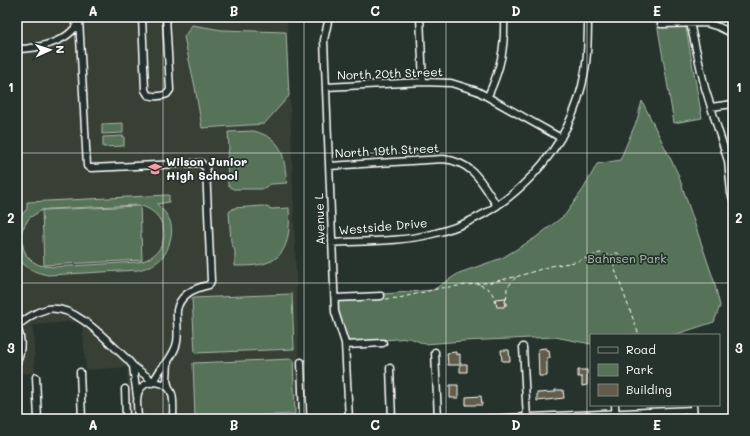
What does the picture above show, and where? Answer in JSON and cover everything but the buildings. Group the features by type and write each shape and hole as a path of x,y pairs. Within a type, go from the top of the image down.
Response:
{"street":[{"path":"142,17 145,90 148,95 154,97 162,97 170,90 166,17"},
{"name":"Avenue L","path":"328,17 324,40 335,312 346,345 349,419"},
{"path":"420,17 423,82"},
{"path":"488,96 497,75 503,55 504,17"},
{"name":"Westside Drive","path":"332,243 400,239 432,234 473,220 497,206 515,192 542,166 561,138 573,114 582,85 588,52 588,17"},
{"path":"17,49 42,47 53,42 76,28 79,18"},
{"path":"79,18 87,166 91,168 201,163 206,168 211,281 209,285 199,287 187,293 180,302 177,311 177,343 174,352 152,382 145,385 140,390 137,397"},
{"path":"690,23 705,88 729,164 731,193 733,199"},
{"path":"661,24 706,23 713,24 733,34"},
{"name":"North 20th Street","path":"326,86 423,82 456,84 488,96 561,138"},
{"path":"711,107 733,104"},
{"name":"North 19th Street","path":"329,166 443,159 452,160 460,162 472,170 497,206"},
{"path":"335,298 381,298"},
{"path":"17,362 21,353 21,344 17,326 33,314 47,309 61,309 82,318 152,382 164,384 172,394 173,419"},
{"path":"346,345 383,343"},
{"path":"523,348 527,418"},
{"path":"436,352 438,419"},
{"path":"168,361 168,388"},
{"path":"301,362 303,419"},
{"path":"133,366 138,419"},
{"path":"390,368 392,419"},
{"path":"80,372 82,419"},
{"path":"36,377 38,419"},
{"path":"125,389 126,419"},
{"path":"615,406 616,416"},
{"path":"487,419 616,416 693,407 694,419"}],"path":[{"path":"381,298 399,298 441,288 479,284 516,277 543,268 575,262 600,253 611,256 614,253 620,255 620,261 615,263"},
{"path":"611,256 611,260 615,263 614,267 639,334"},
{"path":"506,306 508,288 516,277"},
{"path":"479,284 487,287 492,292 495,306"}],"shaded area":[{"name":"Wilson Junior High School","path":"17,17 287,17 301,418 129,419 127,367 86,370 82,321 33,325 35,373 17,374"}],"green space":[{"path":"656,17 684,17 702,118 674,123"},
{"path":"192,25 222,30 286,32 289,96 264,124 202,128 184,37"},
{"name":"Bahnsen Park","path":"642,101 678,174 714,281 720,306 714,322 677,334 590,334 590,344 555,337 425,344 410,338 345,343 335,298 433,290 459,273 502,258 535,238 565,215 584,188 597,164 620,160 637,120"},
{"path":"123,123 123,133 102,134 102,124"},
{"path":"254,131 272,139 281,150 285,164 287,183 271,184 262,189 233,189 228,185 228,132"},
{"path":"124,136 124,146 103,147 103,137"},
{"path":"169,195 169,202 157,204 170,221 171,233 166,252 155,263 138,270 48,275 38,273 21,261 17,252 19,219 27,209 27,202","holes":["138,205 149,209 157,216 162,224 164,234 163,243 158,251 150,258 139,262 53,267 39,265 32,261 24,250 21,238 22,230 29,218 42,210"]},
{"path":"140,206 142,260 44,265 42,210"},
{"path":"263,206 272,209 289,208 287,241 284,248 274,259 266,263 235,266 235,251 231,242 229,212 234,208"},
{"path":"292,294 294,349 195,353 192,298"},
{"path":"293,359 295,414 195,418 193,363"}],"place":[{"name":"Wilson Junior High School","path":"155,169"}]}
